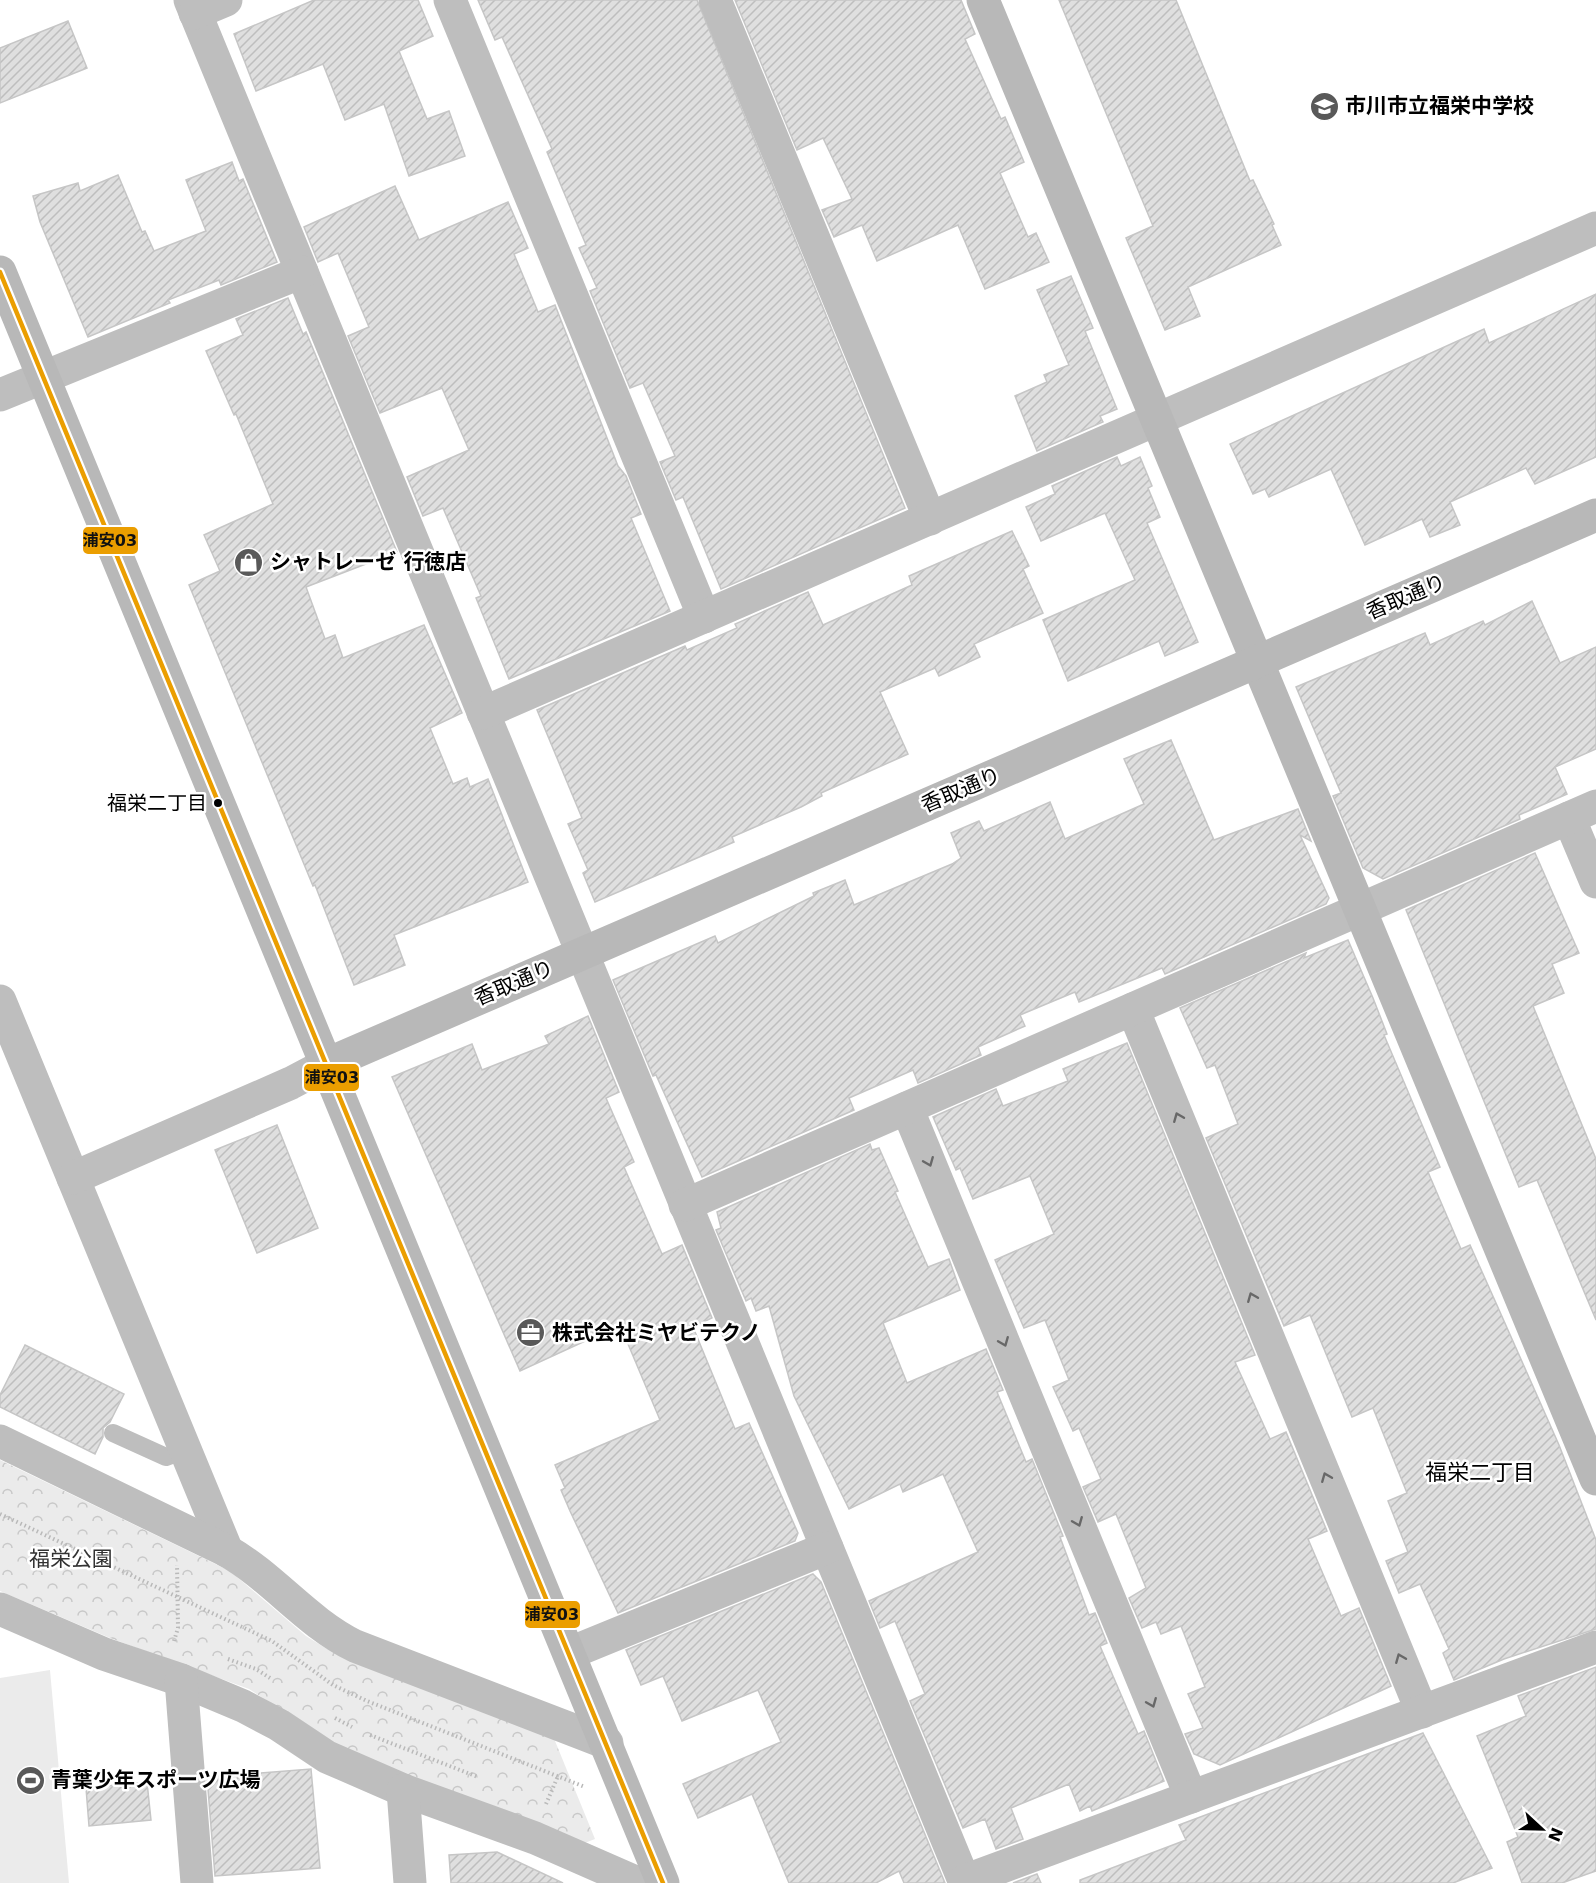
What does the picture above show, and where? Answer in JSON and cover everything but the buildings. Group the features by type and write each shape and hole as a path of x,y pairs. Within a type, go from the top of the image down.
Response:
{"street":[{"path":"226,0 193,6 965,1882 1596,1647"},
{"path":"450,0 704,617"},
{"path":"716,0 930,519"},
{"path":"983,0 1256,663 1594,1469"},
{"path":"483,713 1596,228"},
{"path":"0,272 663,1883"},
{"path":"0,395 302,272"},
{"name":"香取通り","path":"325,1065 1596,515"},
{"path":"685,1205 1582,812 1596,882"},
{"path":"0,1001 11,1061 73,1178 227,1551"},
{"path":"1133,1009 1422,1712"},
{"path":"73,1178 291,1083 325,1065"},
{"path":"907,1108 1191,1797"},
{"path":"0,1441 227,1551 254,1567 333,1636 607,1743"},
{"path":"570,1653 827,1548"},
{"path":"0,1609 104,1654 181,1680 243,1706 327,1756 403,1790 535,1838 638,1883"},
{"path":"181,1680 197,1883"},
{"path":"403,1790 410,1883"}],"lane":[{"path":"113,1433 166,1457 185,1450"}],"path":[{"path":"0,1514 272,1641 333,1685 367,1701 585,1787"},
{"path":"176,1635 179,1598 177,1555"}],"green space":[{"name":"福栄公園","path":"0,1460 230,1571 306,1636 327,1649 553,1736 595,1839 582,1844 351,1754 249,1689 110,1638 0,1591"},
{"name":"青葉少年スポーツ広場","path":"50,1670 69,1883 0,1883 0,1678"}],"transit line":[{"name":"浦安03","path":"0,272 663,1883"}],"place":[{"name":"市川市立福栄中学校","path":"1324,106"},
{"name":"シャトレーゼ 行徳店","path":"249,562"},
{"name":"福栄二丁目","path":"218,803"},
{"name":"株式会社ミヤビテクノ","path":"531,1333"},
{"name":"青葉少年スポーツ広場","path":"30,1780"}],"district":[{"name":"福栄二丁目","path":"1480,1472"}]}
